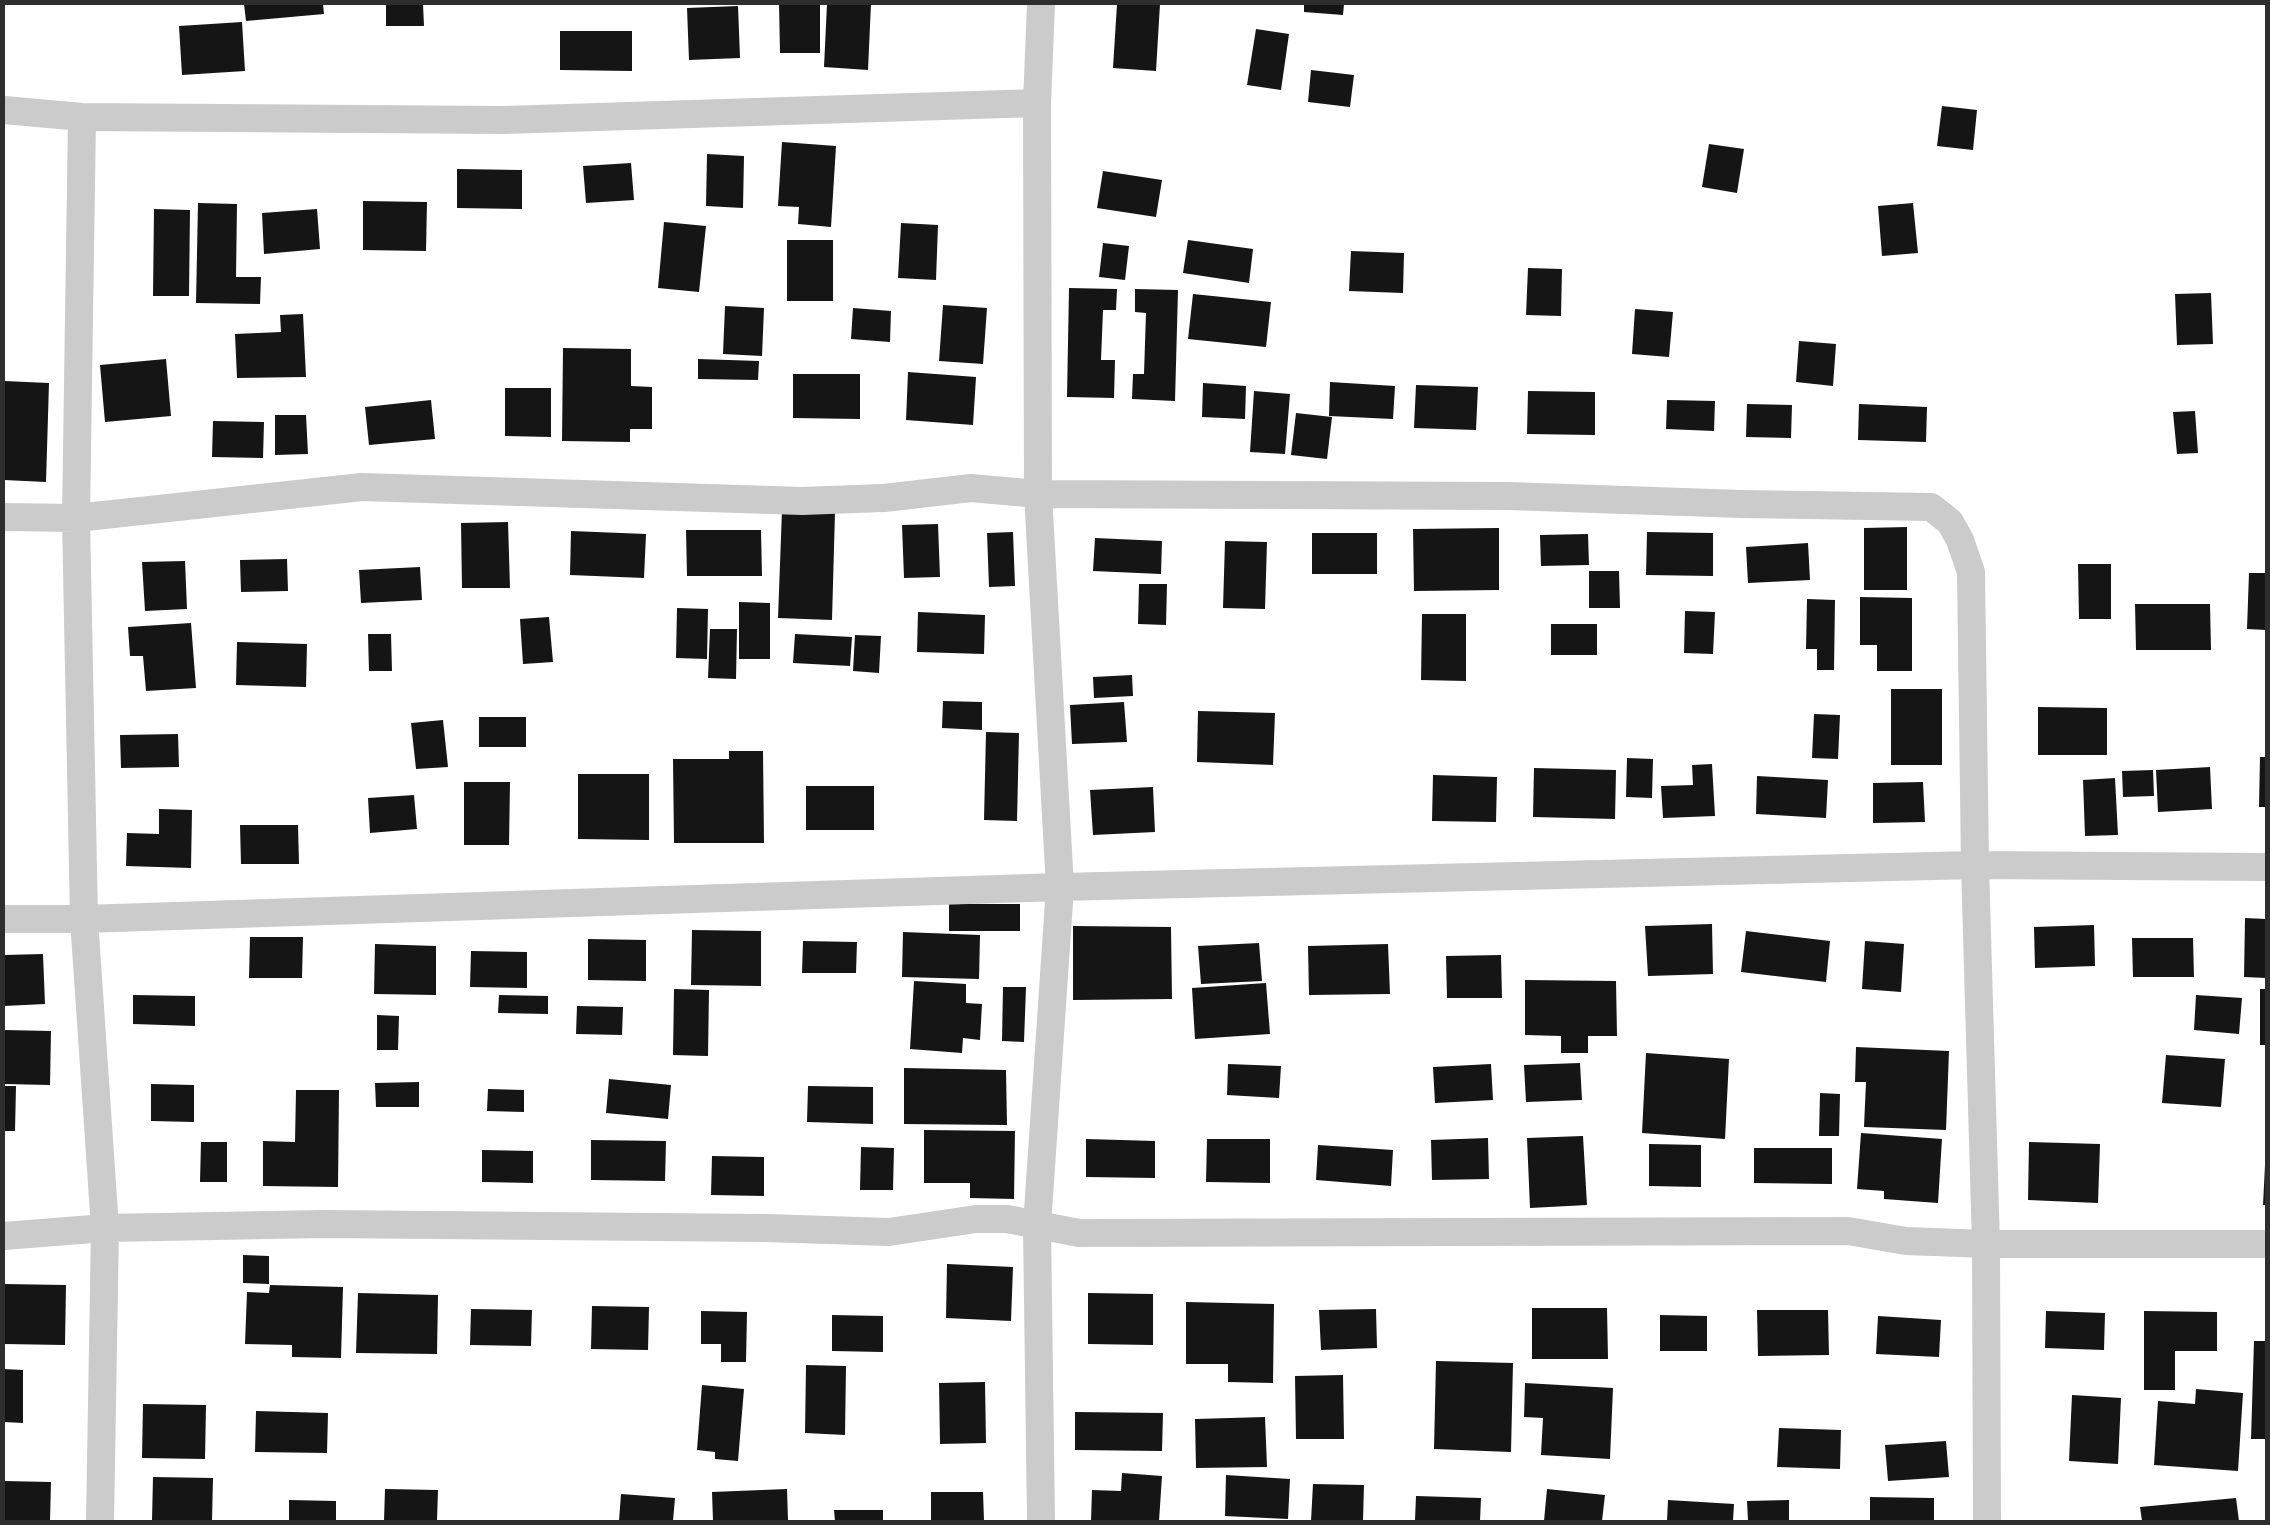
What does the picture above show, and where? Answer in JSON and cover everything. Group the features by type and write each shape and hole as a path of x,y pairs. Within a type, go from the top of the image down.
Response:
{"street":[{"path":"1042,4 1037,103 1038,494 1060,887 1036,1226 1042,1521"},
{"path":"4,110 82,117 504,120 1037,103"},
{"path":"82,117 76,518 84,919 105,1228 100,1521"},
{"path":"4,517 76,518 362,487 802,502 884,498 971,488 1038,494 1508,496 1742,504 1931,507 1950,522 1960,540 1971,572 1975,865 1986,1244 1987,1521"},
{"path":"4,919 84,919 1060,887 1975,865 2266,867"},
{"path":"4,1236 105,1228 324,1224 766,1228 889,1232 976,1219 1007,1219 1079,1233 1848,1231 1906,1241 1986,1244 2266,1244"}],"building":[{"path":"244,4 323,4 324,14 246,21"},
{"path":"386,4 423,4 424,26 386,26"},
{"path":"779,4 820,4 820,53 780,53"},
{"path":"827,4 871,4 868,70 824,67"},
{"path":"1117,4 1160,4 1156,71 1113,68"},
{"path":"1304,4 1344,4 1343,15 1304,12"},
{"path":"738,6 740,58 689,60 687,8"},
{"path":"242,22 245,71 182,75 179,26"},
{"path":"1256,29 1289,34 1281,90 1247,85"},
{"path":"560,31 632,31 632,71 560,70"},
{"path":"1311,70 1354,75 1350,107 1308,102"},
{"path":"1942,106 1977,110 1973,150 1937,146"},
{"path":"782,142 836,146 831,227 798,224 799,207 778,206"},
{"path":"1709,144 1744,149 1737,193 1702,187"},
{"path":"707,154 744,156 743,208 706,206"},
{"path":"631,163 634,200 586,203 583,166"},
{"path":"457,169 522,170 522,209 457,208"},
{"path":"1103,171 1162,180 1156,217 1097,208"},
{"path":"363,201 427,202 426,251 363,250"},
{"path":"198,203 237,204 236,277 261,277 260,304 196,303"},
{"path":"1913,203 1918,253 1882,256 1878,206"},
{"path":"154,209 190,210 189,296 153,296"},
{"path":"317,209 320,249 264,254 262,213"},
{"path":"664,222 706,226 699,292 658,288"},
{"path":"901,223 938,225 936,280 898,278"},
{"path":"787,240 833,240 833,301 787,301"},
{"path":"1188,240 1253,249 1249,283 1183,273"},
{"path":"1103,243 1129,246 1125,280 1099,277"},
{"path":"1351,251 1404,253 1403,293 1349,291"},
{"path":"1528,268 1562,269 1561,316 1526,315"},
{"path":"1069,288 1117,289 1116,310 1103,310 1101,360 1115,360 1114,398 1067,397"},
{"path":"1135,289 1178,290 1175,401 1132,399 1133,374 1144,374 1146,313 1135,312"},
{"path":"2211,293 2213,344 2177,345 2175,294"},
{"path":"1193,294 1271,302 1266,347 1188,339"},
{"path":"943,305 987,308 983,364 939,361"},
{"path":"725,306 764,308 762,356 723,354"},
{"path":"853,308 891,311 890,342 851,339"},
{"path":"1635,309 1673,312 1669,357 1632,354"},
{"path":"303,314 306,377 237,378 235,334 281,332 280,315"},
{"path":"1799,341 1836,344 1833,386 1796,382"},
{"path":"563,348 631,349 631,386 652,387 652,429 630,429 630,442 562,441"},
{"path":"166,359 171,416 105,422 100,365"},
{"path":"698,359 759,361 758,380 698,379"},
{"path":"908,372 976,377 973,425 906,420"},
{"path":"793,374 860,374 860,419 793,418"},
{"path":"4,381 49,383 46,482 4,480"},
{"path":"1330,382 1395,386 1393,419 1329,416"},
{"path":"1203,383 1246,386 1245,419 1202,417"},
{"path":"1416,385 1478,387 1476,430 1414,428"},
{"path":"505,388 551,388 551,437 505,436"},
{"path":"1254,391 1290,394 1285,454 1250,452"},
{"path":"1528,391 1595,392 1595,435 1527,434"},
{"path":"431,400 435,439 369,445 365,407"},
{"path":"1667,400 1715,401 1714,431 1666,429"},
{"path":"1747,404 1792,405 1791,438 1746,437"},
{"path":"1859,404 1927,407 1926,442 1858,440"},
{"path":"2195,411 2198,453 2177,454 2173,412"},
{"path":"1296,413 1332,417 1327,459 1291,455"},
{"path":"275,415 306,415 308,454 275,455"},
{"path":"213,421 264,422 263,458 212,457"},
{"path":"782,510 835,512 832,620 778,618"},
{"path":"508,522 510,588 462,588 461,523"},
{"path":"938,524 940,577 904,578 902,525"},
{"path":"1907,527 1907,590 1864,590 1864,528"},
{"path":"1499,528 1499,590 1414,591 1413,529"},
{"path":"686,530 761,530 762,576 687,576"},
{"path":"571,531 646,534 644,578 570,575"},
{"path":"1013,532 1015,586 989,587 987,533"},
{"path":"1647,532 1713,533 1713,576 1646,575"},
{"path":"1312,533 1377,533 1377,574 1312,574"},
{"path":"1588,534 1589,565 1541,566 1540,535"},
{"path":"1095,538 1162,541 1161,574 1093,571"},
{"path":"1225,541 1267,542 1265,609 1223,608"},
{"path":"1808,543 1810,580 1748,583 1746,547"},
{"path":"287,559 288,591 241,592 240,560"},
{"path":"185,561 187,609 145,611 142,562"},
{"path":"2078,564 2111,564 2111,619 2079,619"},
{"path":"420,567 422,600 361,603 359,570"},
{"path":"1589,571 1619,571 1620,608 1589,608"},
{"path":"2249,573 2266,573 2266,630 2247,629"},
{"path":"1139,584 1167,584 1166,625 1138,624"},
{"path":"1860,597 1912,598 1912,671 1877,671 1877,645 1860,645"},
{"path":"1807,599 1835,600 1834,670 1817,670 1817,649 1806,649"},
{"path":"739,602 770,603 770,659 739,659"},
{"path":"2135,604 2210,604 2211,650 2136,650"},
{"path":"677,608 708,609 707,659 676,658"},
{"path":"1685,611 1715,612 1713,654 1684,653"},
{"path":"918,612 985,615 984,654 917,652"},
{"path":"1422,614 1466,614 1466,681 1421,680"},
{"path":"549,617 553,662 523,664 520,619"},
{"path":"191,623 196,688 146,691 143,656 130,656 128,627"},
{"path":"1551,624 1597,624 1597,655 1551,655"},
{"path":"710,629 737,629 736,679 708,678"},
{"path":"368,634 391,634 392,671 369,671"},
{"path":"795,634 852,637 850,666 793,663"},
{"path":"855,635 881,636 879,673 853,671"},
{"path":"237,642 307,644 306,687 236,685"},
{"path":"1132,675 1133,696 1094,698 1093,677"},
{"path":"1891,689 1942,689 1942,765 1891,765"},
{"path":"943,701 982,702 982,730 942,728"},
{"path":"1124,702 1127,742 1072,744 1070,705"},
{"path":"2038,707 2107,708 2107,755 2038,755"},
{"path":"1198,711 1275,713 1273,765 1197,762"},
{"path":"1814,714 1840,715 1838,759 1812,758"},
{"path":"479,717 526,717 526,747 479,747"},
{"path":"443,720 448,767 416,769 411,723"},
{"path":"986,732 1019,733 1017,821 984,820"},
{"path":"178,734 179,767 121,768 120,735"},
{"path":"729,751 763,751 764,843 674,843 673,759 729,759"},
{"path":"2260,757 2266,757 2266,807 2259,807"},
{"path":"1627,758 1653,759 1652,798 1626,797"},
{"path":"1712,764 1715,816 1663,818 1661,786 1693,785 1692,765"},
{"path":"2210,767 2212,809 2158,812 2156,770"},
{"path":"1534,768 1616,770 1615,819 1533,817"},
{"path":"2153,770 2154,796 2123,797 2122,771"},
{"path":"578,774 649,774 649,840 578,839"},
{"path":"1433,775 1497,777 1496,822 1432,821"},
{"path":"1757,776 1828,780 1826,818 1756,814"},
{"path":"2115,778 2118,835 2085,836 2083,780"},
{"path":"464,782 510,782 509,845 464,845"},
{"path":"1923,782 1925,822 1873,823 1873,783"},
{"path":"806,786 874,786 874,830 806,830"},
{"path":"1153,787 1155,832 1093,835 1090,790"},
{"path":"414,795 417,829 370,833 368,798"},
{"path":"159,809 192,810 191,868 126,866 127,833 159,834"},
{"path":"240,825 298,825 299,864 241,864"},
{"path":"949,904 1020,904 1020,931 949,931"},
{"path":"2245,918 2266,919 2266,978 2244,977"},
{"path":"1712,924 1713,974 1648,976 1645,926"},
{"path":"2094,925 2095,966 2035,968 2034,927"},
{"path":"1073,926 1171,927 1172,999 1073,1000"},
{"path":"692,930 761,931 761,986 691,985"},
{"path":"1746,931 1830,941 1826,982 1741,972"},
{"path":"903,932 980,935 979,979 902,977"},
{"path":"250,937 303,937 302,978 249,978"},
{"path":"2132,938 2193,938 2194,977 2133,977"},
{"path":"588,939 646,940 646,981 588,980"},
{"path":"803,941 857,942 856,973 802,973"},
{"path":"1865,941 1904,944 1901,992 1862,989"},
{"path":"1259,943 1262,981 1201,984 1198,946"},
{"path":"375,944 436,946 436,995 374,994"},
{"path":"1388,944 1390,994 1309,995 1308,946"},
{"path":"471,951 527,952 527,988 470,987"},
{"path":"43,954 45,1004 4,1006 4,955"},
{"path":"1501,955 1502,998 1447,998 1446,956"},
{"path":"1525,980 1616,981 1617,1036 1588,1036 1588,1053 1561,1053 1561,1036 1525,1035"},
{"path":"914,981 966,984 966,1003 982,1004 980,1040 963,1038 962,1053 910,1049"},
{"path":"1266,983 1270,1034 1195,1039 1192,988"},
{"path":"1003,987 1026,987 1024,1042 1002,1041"},
{"path":"674,989 709,990 708,1056 673,1055"},
{"path":"2260,989 2266,989 2266,1045 2260,1045"},
{"path":"133,995 195,996 195,1026 133,1024"},
{"path":"499,995 548,996 548,1014 498,1013"},
{"path":"2196,995 2242,998 2239,1034 2194,1030"},
{"path":"577,1006 623,1007 622,1035 576,1034"},
{"path":"377,1015 399,1016 398,1050 377,1050"},
{"path":"4,1030 51,1031 50,1085 4,1084"},
{"path":"1856,1047 1949,1051 1946,1130 1864,1127 1866,1082 1855,1082"},
{"path":"1646,1053 1729,1059 1725,1139 1642,1133"},
{"path":"2166,1055 2225,1059 2221,1107 2162,1103"},
{"path":"1580,1063 1582,1100 1526,1102 1524,1065"},
{"path":"1228,1064 1281,1066 1279,1098 1227,1095"},
{"path":"1491,1064 1493,1100 1435,1103 1433,1067"},
{"path":"904,1068 1006,1070 1007,1125 904,1124"},
{"path":"609,1079 671,1085 668,1119 606,1113"},
{"path":"419,1082 419,1107 376,1107 375,1083"},
{"path":"151,1084 194,1085 194,1122 151,1121"},
{"path":"4,1086 16,1086 15,1131 4,1131"},
{"path":"808,1086 873,1087 873,1124 807,1122"},
{"path":"488,1089 524,1090 524,1112 487,1111"},
{"path":"296,1090 339,1090 338,1187 263,1186 263,1141 295,1142"},
{"path":"1820,1093 1840,1094 1839,1136 1819,1136"},
{"path":"924,1130 1015,1131 1014,1199 970,1198 970,1183 924,1183"},
{"path":"1861,1133 1942,1139 1938,1203 1884,1199 1884,1191 1857,1189"},
{"path":"1583,1136 1587,1205 1530,1208 1527,1138"},
{"path":"1488,1138 1489,1179 1432,1180 1431,1140"},
{"path":"1086,1139 1155,1141 1155,1178 1086,1177"},
{"path":"1207,1139 1270,1139 1270,1183 1206,1182"},
{"path":"591,1140 666,1141 665,1181 591,1180"},
{"path":"201,1142 227,1142 227,1182 200,1182"},
{"path":"2029,1142 2100,1144 2098,1203 2028,1200"},
{"path":"1649,1144 1701,1145 1701,1187 1649,1186"},
{"path":"1318,1145 1393,1150 1391,1186 1316,1180"},
{"path":"861,1147 894,1148 893,1190 860,1190"},
{"path":"1754,1148 1832,1148 1832,1184 1754,1183"},
{"path":"482,1150 533,1151 533,1183 482,1182"},
{"path":"712,1156 764,1157 764,1196 711,1195"},
{"path":"2265,1165 2266,1205 2263,1205"},
{"path":"243,1255 269,1256 269,1284 243,1283"},
{"path":"947,1264 1013,1267 1011,1321 946,1318"},
{"path":"4,1284 66,1285 65,1345 4,1344"},
{"path":"270,1285 343,1287 341,1358 292,1357 292,1345 245,1344 247,1292 269,1293"},
{"path":"358,1293 438,1295 437,1354 356,1353"},
{"path":"1088,1293 1153,1294 1153,1345 1088,1344"},
{"path":"1186,1302 1274,1304 1273,1383 1228,1382 1228,1364 1186,1364"},
{"path":"592,1306 649,1307 648,1350 591,1349"},
{"path":"1532,1308 1607,1308 1608,1359 1532,1359"},
{"path":"471,1309 532,1310 531,1346 470,1345"},
{"path":"1376,1309 1377,1348 1321,1350 1319,1310"},
{"path":"1757,1310 1828,1310 1829,1355 1758,1356"},
{"path":"701,1311 747,1312 746,1362 721,1362 721,1344 701,1344"},
{"path":"2046,1311 2105,1313 2104,1350 2045,1348"},
{"path":"2144,1311 2217,1312 2217,1351 2175,1351 2175,1390 2144,1390"},
{"path":"832,1315 883,1316 883,1352 832,1351"},
{"path":"1660,1315 1707,1316 1707,1351 1660,1351"},
{"path":"1878,1316 1941,1320 1939,1357 1876,1354"},
{"path":"2254,1341 2266,1341 2266,1439 2251,1439"},
{"path":"1436,1361 1513,1363 1511,1452 1434,1449"},
{"path":"806,1365 846,1366 845,1435 805,1433"},
{"path":"4,1369 23,1370 23,1423 4,1422"},
{"path":"1343,1375 1344,1439 1296,1439 1295,1376"},
{"path":"985,1382 986,1443 940,1444 939,1383"},
{"path":"1525,1383 1613,1388 1610,1459 1541,1455 1543,1418 1524,1417"},
{"path":"702,1385 744,1389 738,1461 715,1459 715,1452 697,1450"},
{"path":"2196,1389 2243,1393 2238,1471 2154,1465 2158,1401 2195,1404"},
{"path":"2072,1395 2121,1398 2118,1464 2069,1461"},
{"path":"143,1404 206,1405 205,1459 142,1458"},
{"path":"256,1411 328,1413 327,1453 255,1452"},
{"path":"1075,1412 1163,1413 1162,1451 1075,1450"},
{"path":"1265,1417 1267,1467 1196,1468 1195,1419"},
{"path":"1779,1428 1841,1430 1840,1469 1777,1467"},
{"path":"1946,1441 1949,1477 1888,1481 1885,1445"},
{"path":"1122,1473 1162,1476 1159,1521 1091,1521 1092,1490 1121,1491"},
{"path":"1226,1475 1290,1479 1288,1519 1225,1516"},
{"path":"153,1477 213,1478 212,1521 152,1521"},
{"path":"4,1481 51,1482 50,1521 4,1521"},
{"path":"1313,1484 1364,1485 1363,1521 1311,1521"},
{"path":"385,1489 438,1490 437,1521 384,1521"},
{"path":"787,1489 788,1521 713,1521 712,1492"},
{"path":"1547,1489 1605,1495 1602,1521 1544,1521"},
{"path":"931,1492 983,1492 984,1521 931,1521"},
{"path":"621,1494 675,1498 673,1521 619,1521"},
{"path":"1416,1496 1481,1498 1480,1521 1415,1520"},
{"path":"1870,1497 1934,1498 1934,1521 1870,1521"},
{"path":"2236,1498 2239,1521 2142,1521 2140,1507"},
{"path":"289,1500 336,1501 336,1521 289,1521"},
{"path":"1668,1500 1734,1504 1733,1521 1667,1521"},
{"path":"1789,1500 1789,1521 1748,1521 1747,1501"},
{"path":"834,1510 883,1510 883,1521 835,1521"}]}
